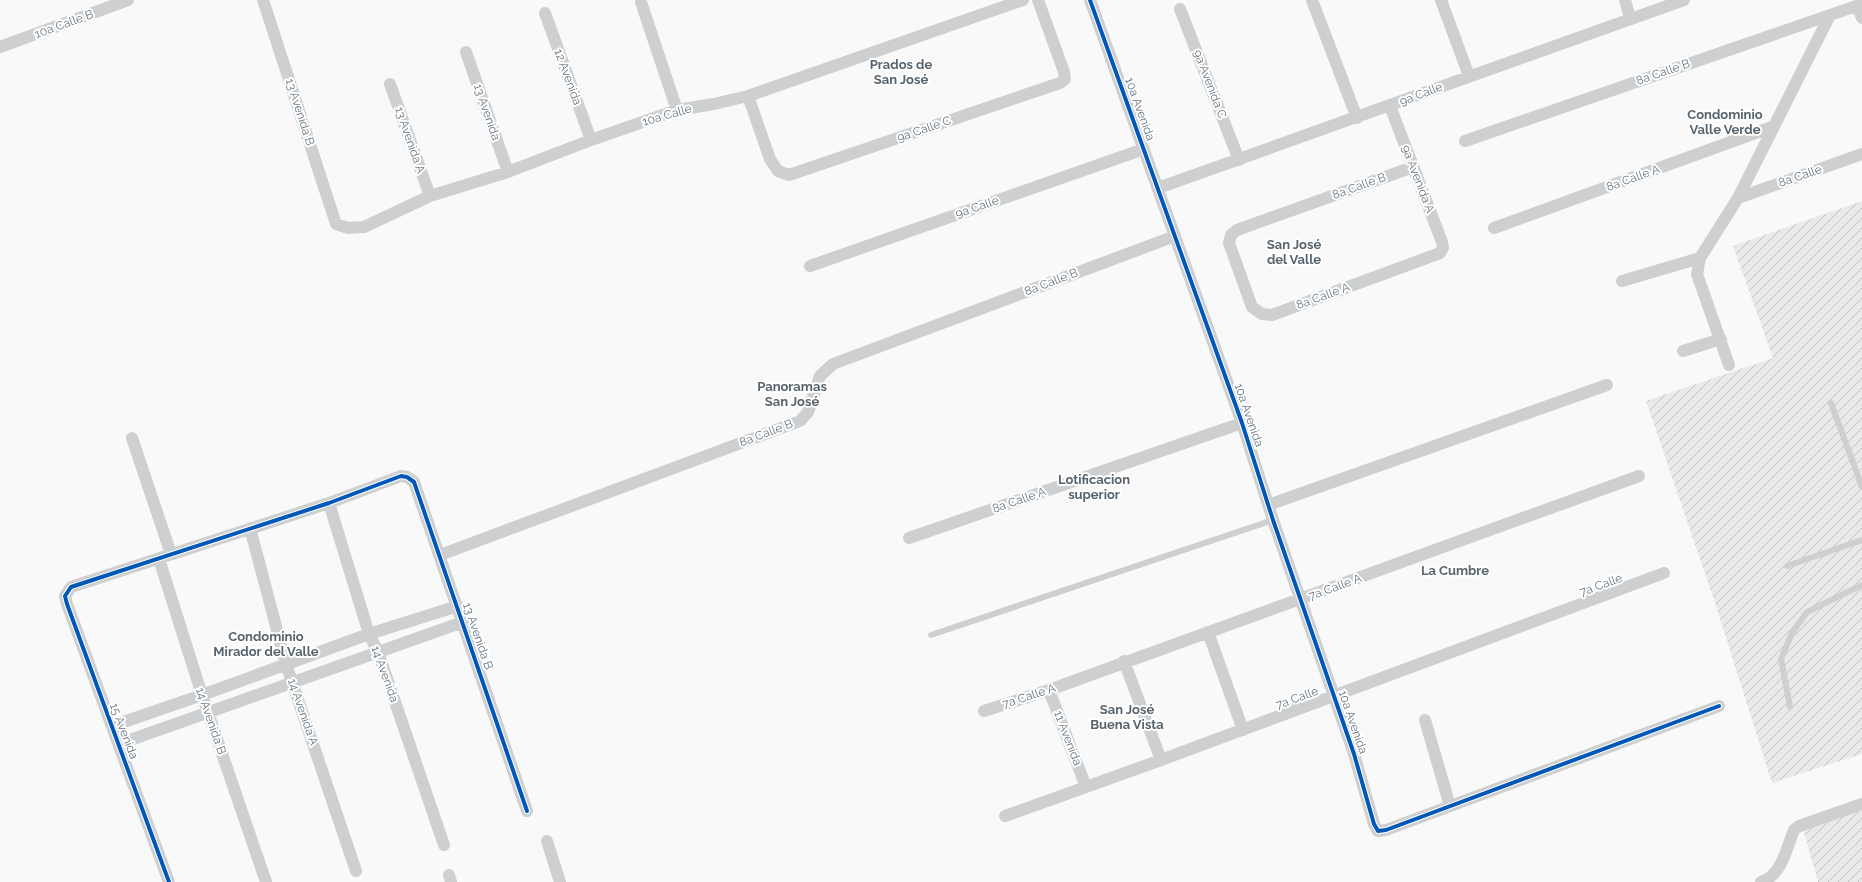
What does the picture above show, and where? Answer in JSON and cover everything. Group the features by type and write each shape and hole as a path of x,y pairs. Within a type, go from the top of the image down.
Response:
{"street":[{"name":"10a Calle B","path":"0,47 128,0"},
{"name":"13 Avenida B","path":"263,0 336,224"},
{"name":"10a Calle","path":"336,224 348,228 364,227 430,196 508,172 591,140 677,110 714,104 748,96 1023,0"},
{"name":"9a Calle C","path":"748,96 770,159 778,171 789,175 1060,83 1065,79 1064,72 1038,0"},
{"name":"10a Avenida","path":"1090,0 1242,422 1273,520 1354,754 1374,824 1378,831 1386,830 1450,806"},
{"path":"1312,0 1357,118"},
{"path":"1441,0 1468,76"},
{"path":"1625,0 1630,18"},
{"name":"9a Calle","path":"1158,188 1357,118 1468,76 1630,18 1684,0"},
{"path":"641,2 677,110"},
{"path":"1859,5 1862,18"},
{"name":"8a Calle B","path":"1465,141 1859,5"},
{"name":"9a Avenida C","path":"1180,9 1239,160"},
{"name":"12 Avenida","path":"545,13 591,140"},
{"path":"1729,365 1698,274 1700,258 1738,198 1772,127 1830,15"},
{"name":"13 Avenida","path":"466,52 508,172"},
{"name":"13 Avenida A","path":"390,84 430,196"},
{"name":"9a Avenida A","path":"1390,106 1442,242 1440,252"},
{"name":"8a Calle A","path":"1494,228 1772,127"},
{"name":"9a Calle","path":"810,266 1144,148"},
{"name":"8a Calle","path":"1738,198 1862,154"},
{"name":"8a Calle B","path":"1252,307 1229,243 1231,235 1237,230 1413,167"},
{"name":"8a Calle B","path":"440,555 800,421 808,412 820,376 833,364 1175,236"},
{"name":"8a Calle A","path":"1252,307 1262,314 1272,315 1440,252"},
{"path":"1622,281 1700,258"},
{"path":"1683,352 1721,339"},
{"path":"1268,505 1608,385"},
{"name":"8a Calle A","path":"909,538 1242,422"},
{"path":"132,438 171,554"},
{"name":"13 Avenida B","path":"329,502 401,476 407,477 414,482 458,606 527,811"},
{"name":"7a Calle A","path":"984,711 1049,690 1124,661 1300,600 1639,476"},
{"path":"159,559 329,502"},
{"name":"14 Avenida","path":"329,502 369,634 378,652 444,845"},
{"name":"14 Avenida A","path":"250,528 286,664 356,871"},
{"name":"15 Avenida","path":"159,559 71,587 65,596 66,604 169,882"},
{"name":"14 Avenida B","path":"159,559 202,695 209,710 266,882"},
{"name":"7a Calle","path":"1005,816 1243,730 1664,572"},
{"path":"112,726 369,634 458,606"},
{"path":"119,744 209,710 463,622"},
{"path":"1208,632 1243,730"},
{"path":"1124,661 1161,760"},
{"name":"11 Avenida","path":"1049,690 1086,787"},
{"path":"1425,720 1450,806 1719,706"},
{"path":"1761,882 1770,879 1777,872 1794,830 1799,826 1862,804"},
{"path":"547,841 560,882"}],"lane":[{"path":"1831,402 1862,487"},
{"path":"931,635 1273,520"},
{"path":"1788,566 1862,540"},
{"path":"1790,707 1781,659 1792,633 1807,612 1862,585"}],"shaded area":[{"path":"1862,201 1862,754 1772,783 1716,606 1646,401 1773,358 1733,246"},
{"path":"1862,809 1862,882 1818,882 1803,829"}],"cycle path":[{"path":"1090,0 1242,423 1273,520 1354,754 1374,824 1378,831 1386,830 1719,706"},
{"path":"169,882 65,596 71,587 329,503 401,476 407,477 414,482 527,811"}],"district":[{"name":"Prados de San José","path":"901,72"},
{"name":"Condominio Valle Verde","path":"1725,122"},
{"name":"San José del Valle","path":"1294,252"},
{"name":"Panoramas San José","path":"792,394"},
{"name":"Lotificacion superior","path":"1094,486"},
{"name":"La Cumbre","path":"1455,570"},
{"name":"Condominio Mirador del Valle","path":"266,644"},
{"name":"San José Buena Vista","path":"1127,716"}]}
